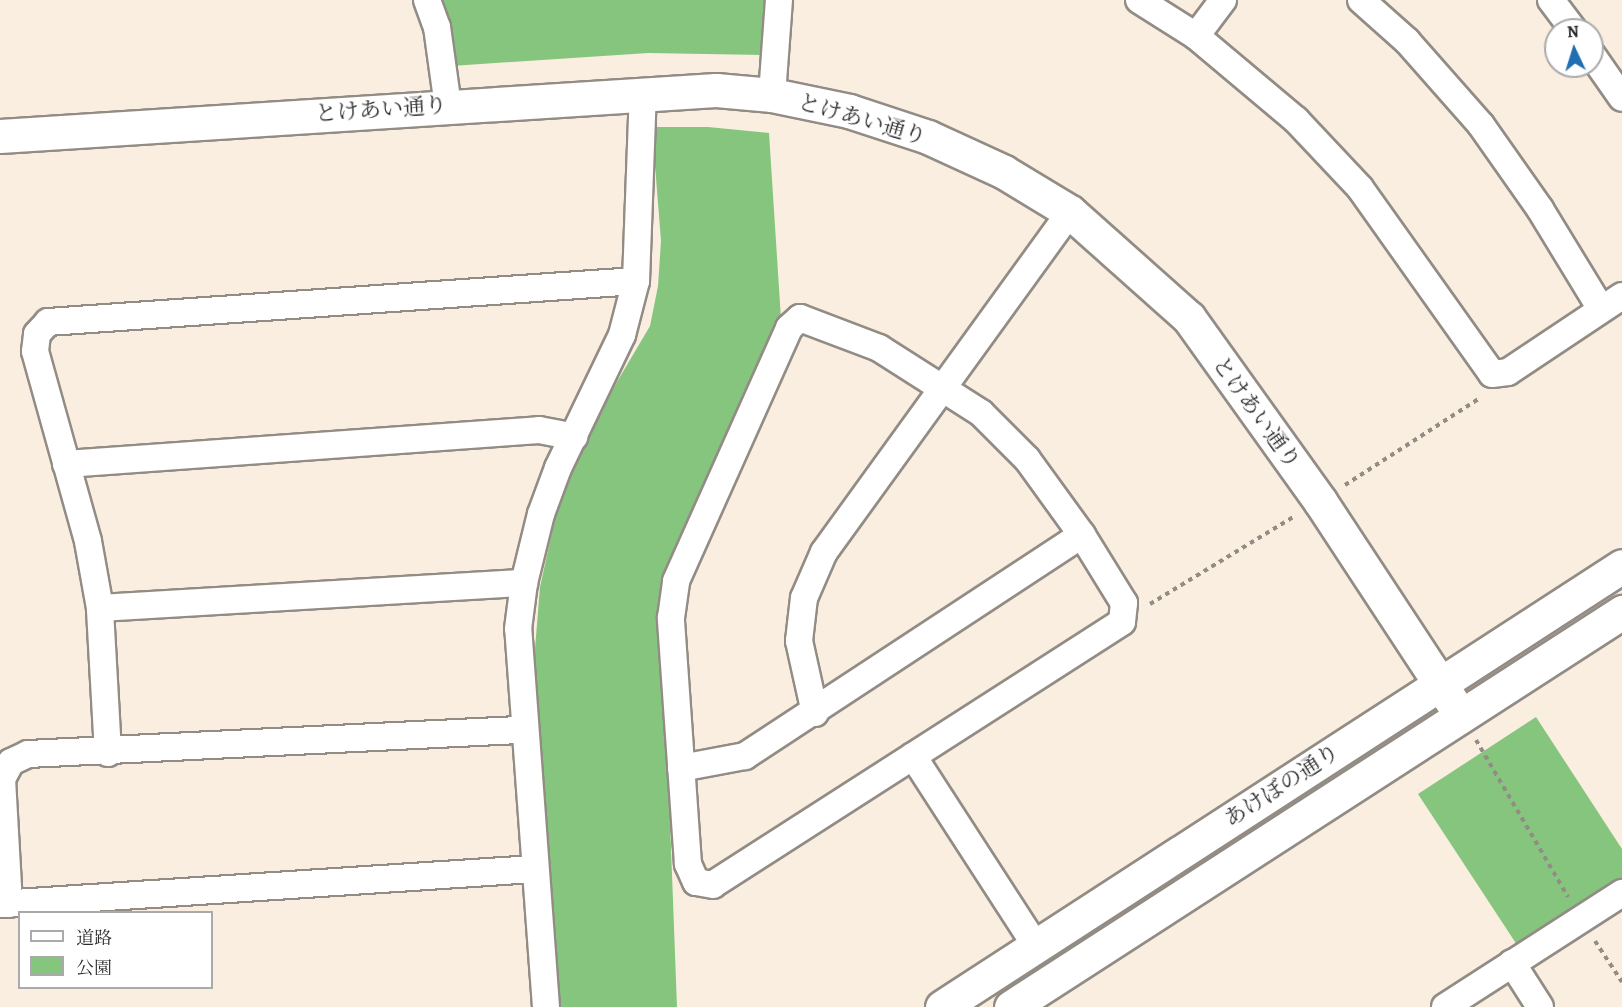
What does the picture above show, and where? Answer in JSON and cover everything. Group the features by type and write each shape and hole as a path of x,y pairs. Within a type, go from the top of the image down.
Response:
{"street":[{"path":"427,0 437,27 448,105"},
{"path":"772,95 779,0"},
{"path":"1139,0 1196,36 1296,120 1360,188 1492,374 1508,372 1611,302 1540,209 1481,125 1407,41 1361,0"},
{"path":"1196,36 1223,0"},
{"path":"1551,0 1565,18"},
{"path":"1604,73 1622,98"},
{"name":"とけあい通り","path":"0,136 643,92 716,90 772,95 849,111 928,137 1004,172 1070,212 1189,318 1320,501 1460,714"},
{"path":"546,1007 523,730 518,629 524,583 541,514 622,335 636,281 643,92"},
{"path":"815,713 799,642 804,598 824,552 941,386 1070,212"},
{"path":"108,753 100,608 88,542 35,351 36,334 48,322 636,281"},
{"path":"800,318 879,348 981,413 1027,459 1082,535 1124,603 1122,622 713,885 696,882 688,864 671,618 676,581 789,327 800,318"},
{"path":"66,464 539,430 574,437"},
{"path":"681,768 745,756 815,713 1082,535"},
{"name":"あけぼの通り","path":"942,1007 1622,566"},
{"path":"100,608 524,583"},
{"name":"あけぼの通り","path":"1011,1007 1460,714 1622,612"},
{"path":"523,730 108,753 28,754 11,762 2,779 5,904 534,869"},
{"path":"913,756 1036,946"},
{"path":"1445,1007 1622,893"},
{"path":"1512,963 1540,1007"}],"path":[{"path":"1460,714 1581,920 1622,982"}],"green space":[{"path":"441,0 768,0 767,55 648,53 451,66 451,28"},
{"path":"652,127 708,127 769,133 781,319 663,636 677,1007 557,1007 534,661 540,587 558,505 588,431 650,326 658,286 661,241"},
{"path":"1536,717 1622,849 1622,886 1521,951 1418,794"}]}
